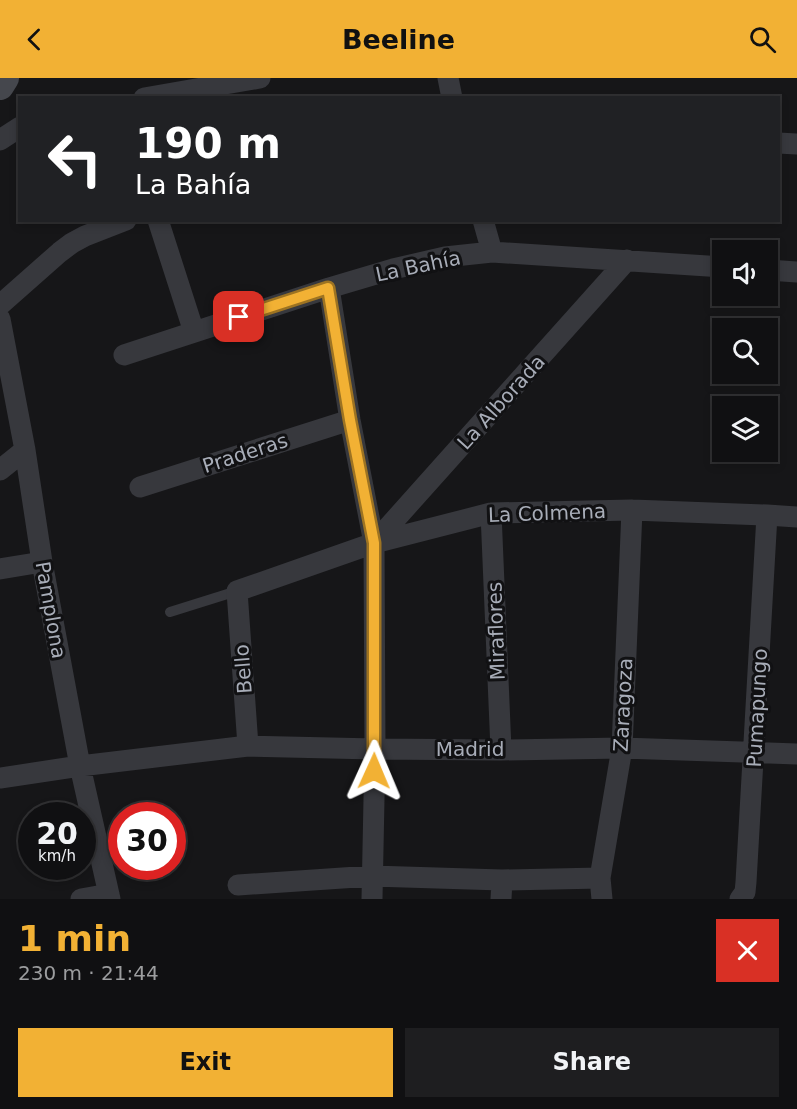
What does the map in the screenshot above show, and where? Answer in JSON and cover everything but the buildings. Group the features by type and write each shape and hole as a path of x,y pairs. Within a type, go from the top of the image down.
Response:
{"street":[{"path":"0,86 5,78"},
{"path":"150,96 185,84 260,78"},
{"path":"448,78 452,96"},
{"path":"0,140 18,128"},
{"path":"780,143 797,144"},
{"path":"0,305 72,243 121,222"},
{"path":"159,222 194,332"},
{"path":"484,222 492,252"},
{"name":"La Bahía","path":"124,355 328,288 393,269 435,260 492,252 712,266"},
{"name":"La Alborada","path":"374,543 627,261"},
{"path":"778,271 797,272"},
{"path":"328,288 374,543 375,749 372,899"},
{"name":"Pamplona","path":"0,319 80,766 110,897"},
{"name":"Praderas","path":"140,487 350,420"},
{"path":"0,470 25,450"},
{"name":"La Colmena","path":"237,591 374,543 491,513 632,510 797,517"},
{"name":"Zaragoza","path":"601,888 622,748 632,510"},
{"name":"Miraflores","path":"491,513 501,750"},
{"name":"Pumapungo","path":"740,899 745,892 746,882 767,514"},
{"path":"0,569 42,562"},
{"name":"Bello","path":"237,591 248,746"},
{"name":"Madrid","path":"0,778 248,746 501,750 622,748 797,754"},
{"path":"238,885 372,876 501,890 601,888"},
{"path":"81,899 110,897"}],"lane":[{"path":"170,612 237,591"}],"route":[{"path":"239,317 328,288 374,543 374,771"}]}
